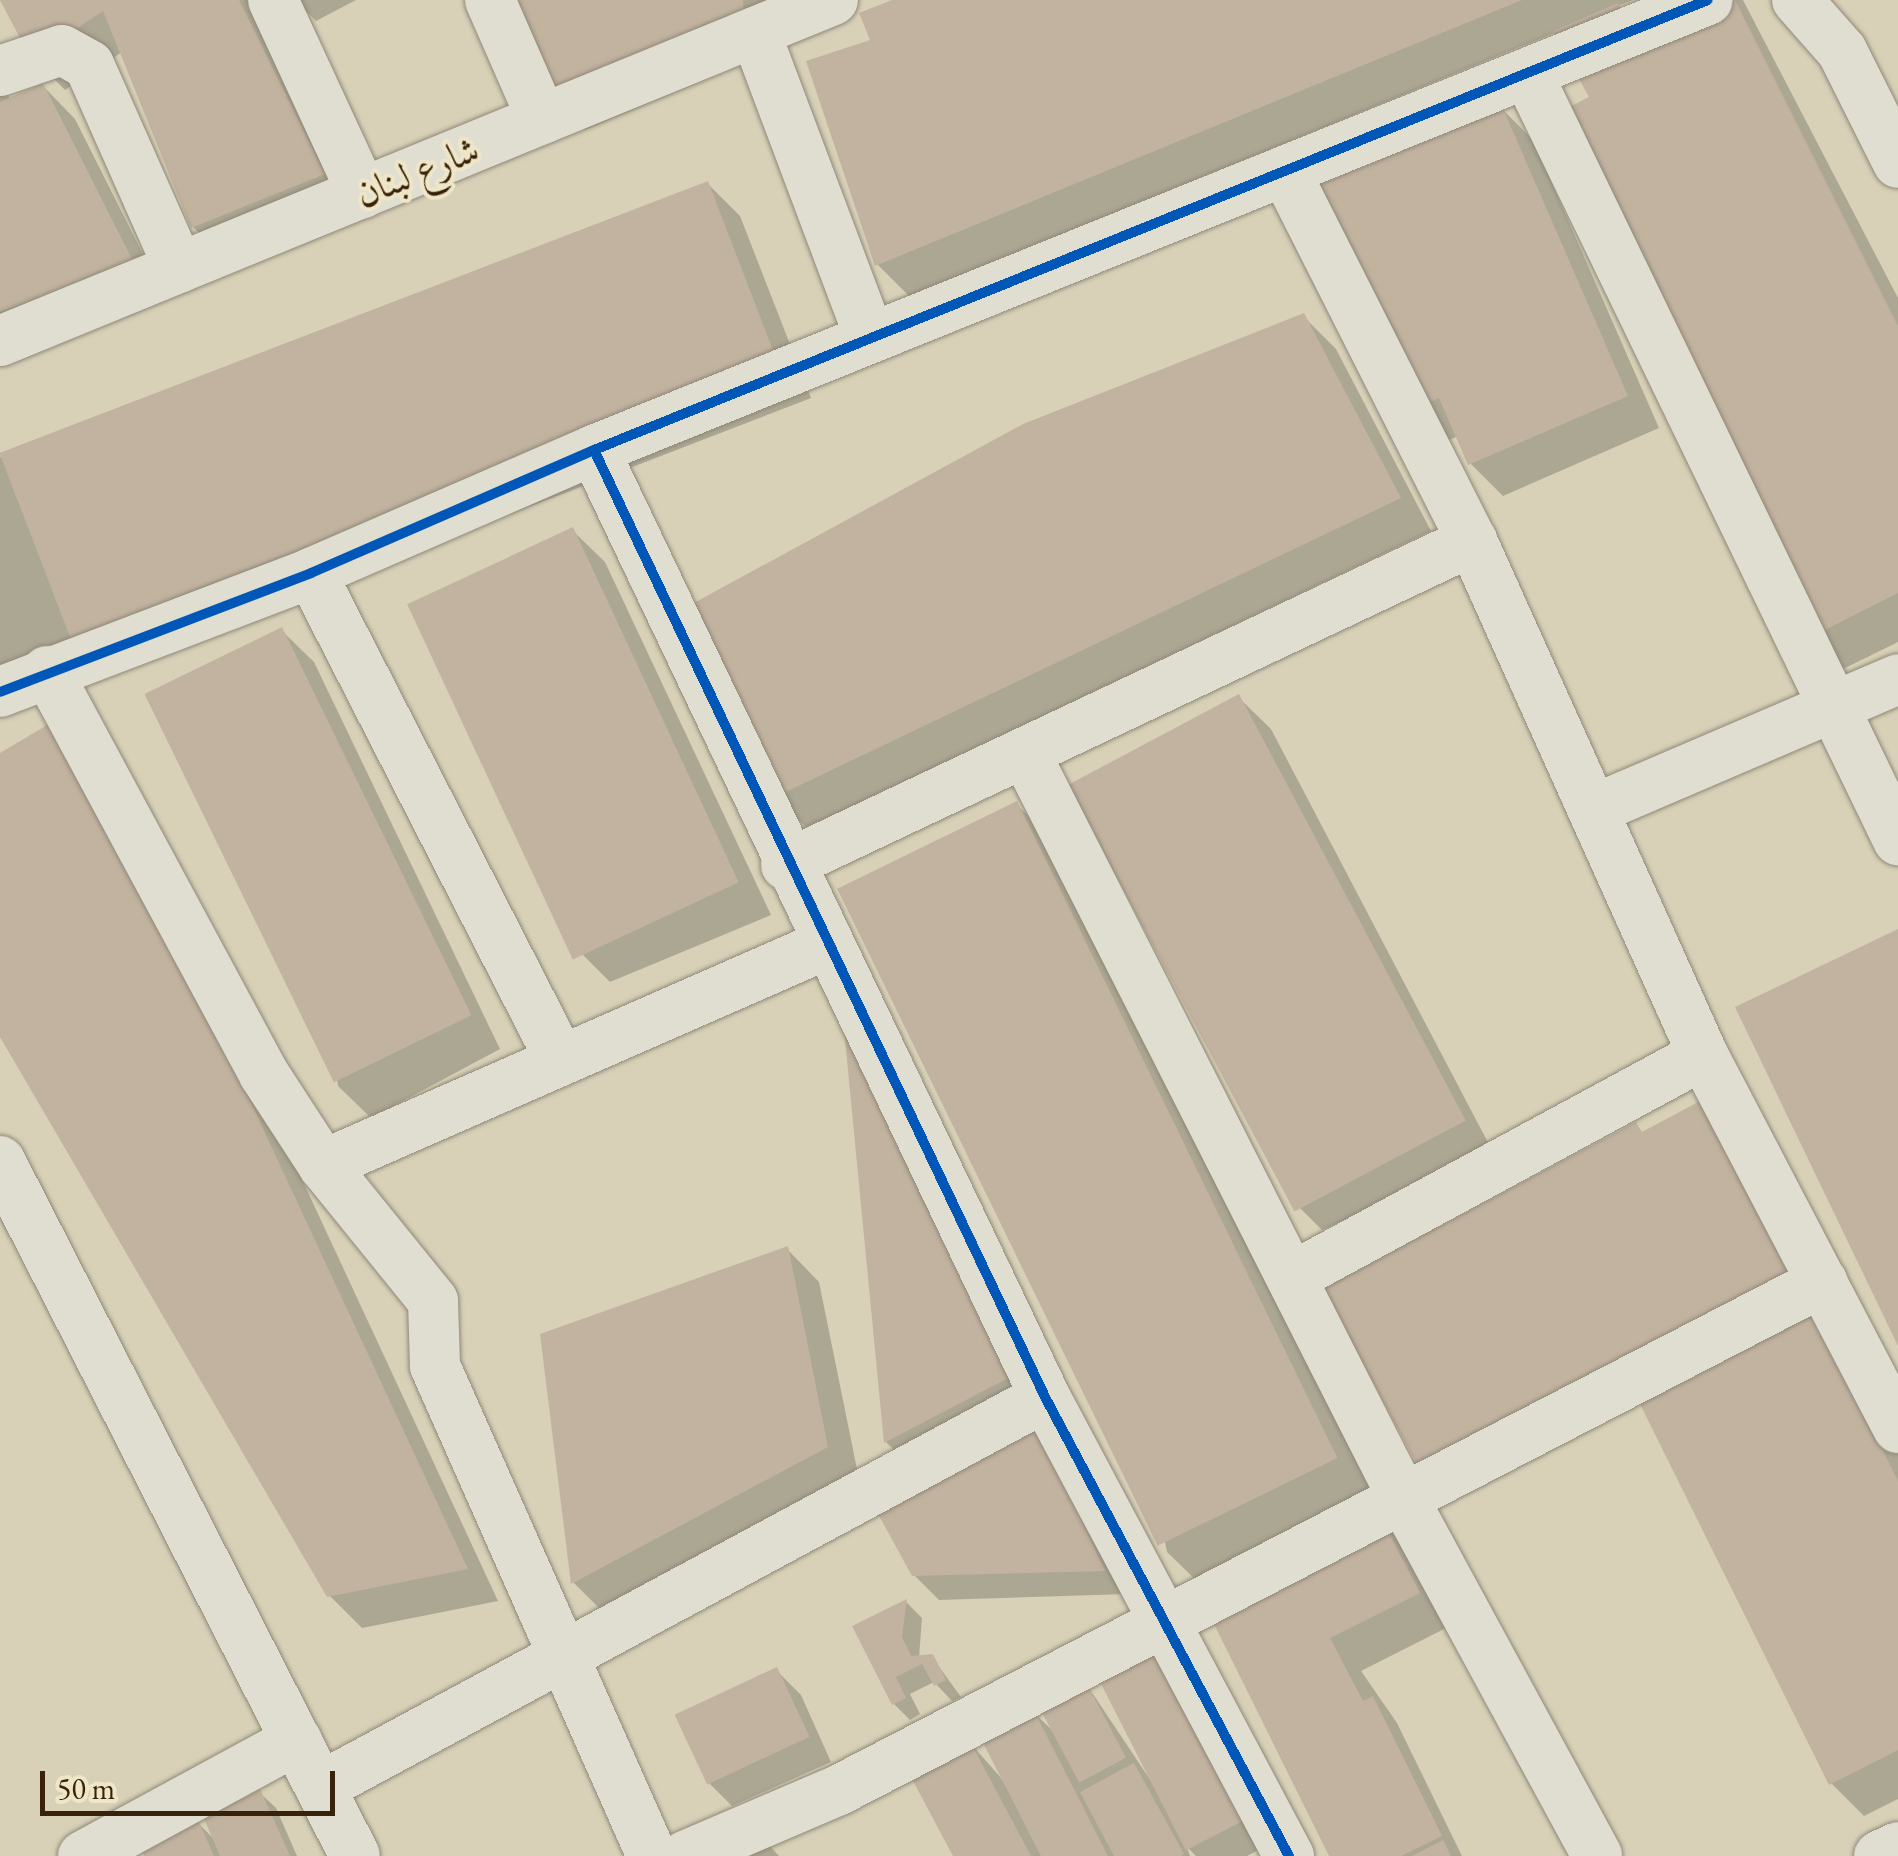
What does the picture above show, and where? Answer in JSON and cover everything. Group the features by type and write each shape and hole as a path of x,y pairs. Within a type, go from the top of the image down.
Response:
{"street":[{"path":"490,0 542,119"},
{"name":"شارع لبنان","path":"0,341 833,0"},
{"path":"0,692 311,573 594,450 1529,77 1708,0"},
{"path":"1798,0 1842,51 1898,163"},
{"path":"279,2 362,193"},
{"path":"755,32 870,338"},
{"path":"0,70 62,50 89,65 179,268"},
{"path":"1529,77 1898,840"},
{"path":"1286,173 1472,542 1703,1055 1898,1428"},
{"path":"594,450 786,865 1045,1397 1163,1626 1289,1856"},
{"path":"786,865 1026,756 1472,542"},
{"path":"311,573 561,1061"},
{"path":"47,671 264,1074 323,1165 433,1301 435,1366 652,1856"},
{"path":"1593,810 1836,709 1898,679"},
{"path":"1026,756 1404,1498 1597,1856"},
{"path":"323,1165 825,945"},
{"path":"1292,1278 1703,1055"},
{"path":"0,1161 356,1856"},
{"path":"684,1856 839,1790 1163,1626 1822,1282"},
{"path":"320,1786 562,1660 1045,1397"},
{"path":"83,1856 298,1740"},
{"path":"1880,1856 1898,1847"}],"building":[{"path":"0,0 239,0 325,174 191,228 103,11 31,59"},
{"path":"510,0 743,0 744,18 550,99"},
{"path":"892,0 1522,0 875,266 806,61 870,40 859,13"},
{"path":"1669,0 1735,0 1898,326 1898,593 1803,641 1549,117 1589,97 1553,31 1618,3 1627,19"},
{"path":"43,83 134,263 0,312 0,102"},
{"path":"1501,104 1628,396 1468,465 1439,398 1412,409 1314,185"},
{"path":"708,181 779,366 70,638 0,453"},
{"path":"1304,313 1401,498 773,798 681,610 1023,424"},
{"path":"573,527 739,882 573,960 407,604"},
{"path":"282,627 471,1015 334,1082 144,694"},
{"path":"1239,694 1466,1120 1294,1212 1068,785"},
{"path":"69,712 468,1569 327,1597 0,1037 0,753"},
{"path":"1017,801 1337,1458 1158,1546 837,889"},
{"path":"1898,929 1898,1346 1735,1007"},
{"path":"844,1029 1012,1376 884,1443"},
{"path":"1702,1100 1793,1270 1419,1468 1314,1273 1428,1213 1435,1229 1636,1122 1642,1132"},
{"path":"788,1246 828,1447 571,1584 540,1334"},
{"path":"1811,1307 1898,1481 1898,1750 1829,1785 1636,1396"},
{"path":"1038,1427 1105,1571 912,1576 877,1512"},
{"path":"1381,1518 1420,1593 1330,1638 1363,1701 1373,1696 1442,1836 1401,1856 1329,1856 1206,1608"},
{"path":"907,1599 902,1637 911,1656 933,1654 946,1680 934,1686 922,1664 896,1677 906,1698 892,1705 852,1626"},
{"path":"1156,1642 1246,1819 1186,1850 1095,1673"},
{"path":"777,1667 810,1737 707,1785 675,1715"},
{"path":"1081,1673 1126,1758 1079,1783 1034,1698"},
{"path":"1032,1707 1108,1856 1041,1856 978,1733"},
{"path":"966,1734 1031,1856 953,1856 905,1766"},
{"path":"1134,1763 1184,1854 1181,1856 1114,1856 1080,1792"},
{"path":"260,1789 290,1856 220,1856 202,1814"},
{"path":"198,1820 214,1856 144,1856 140,1845"},
{"path":"1443,1840 1451,1856 1412,1856"}],"cycle path":[{"path":"0,692 311,573 594,450 1708,0"},
{"path":"594,450 1045,1397 1289,1856"}]}
